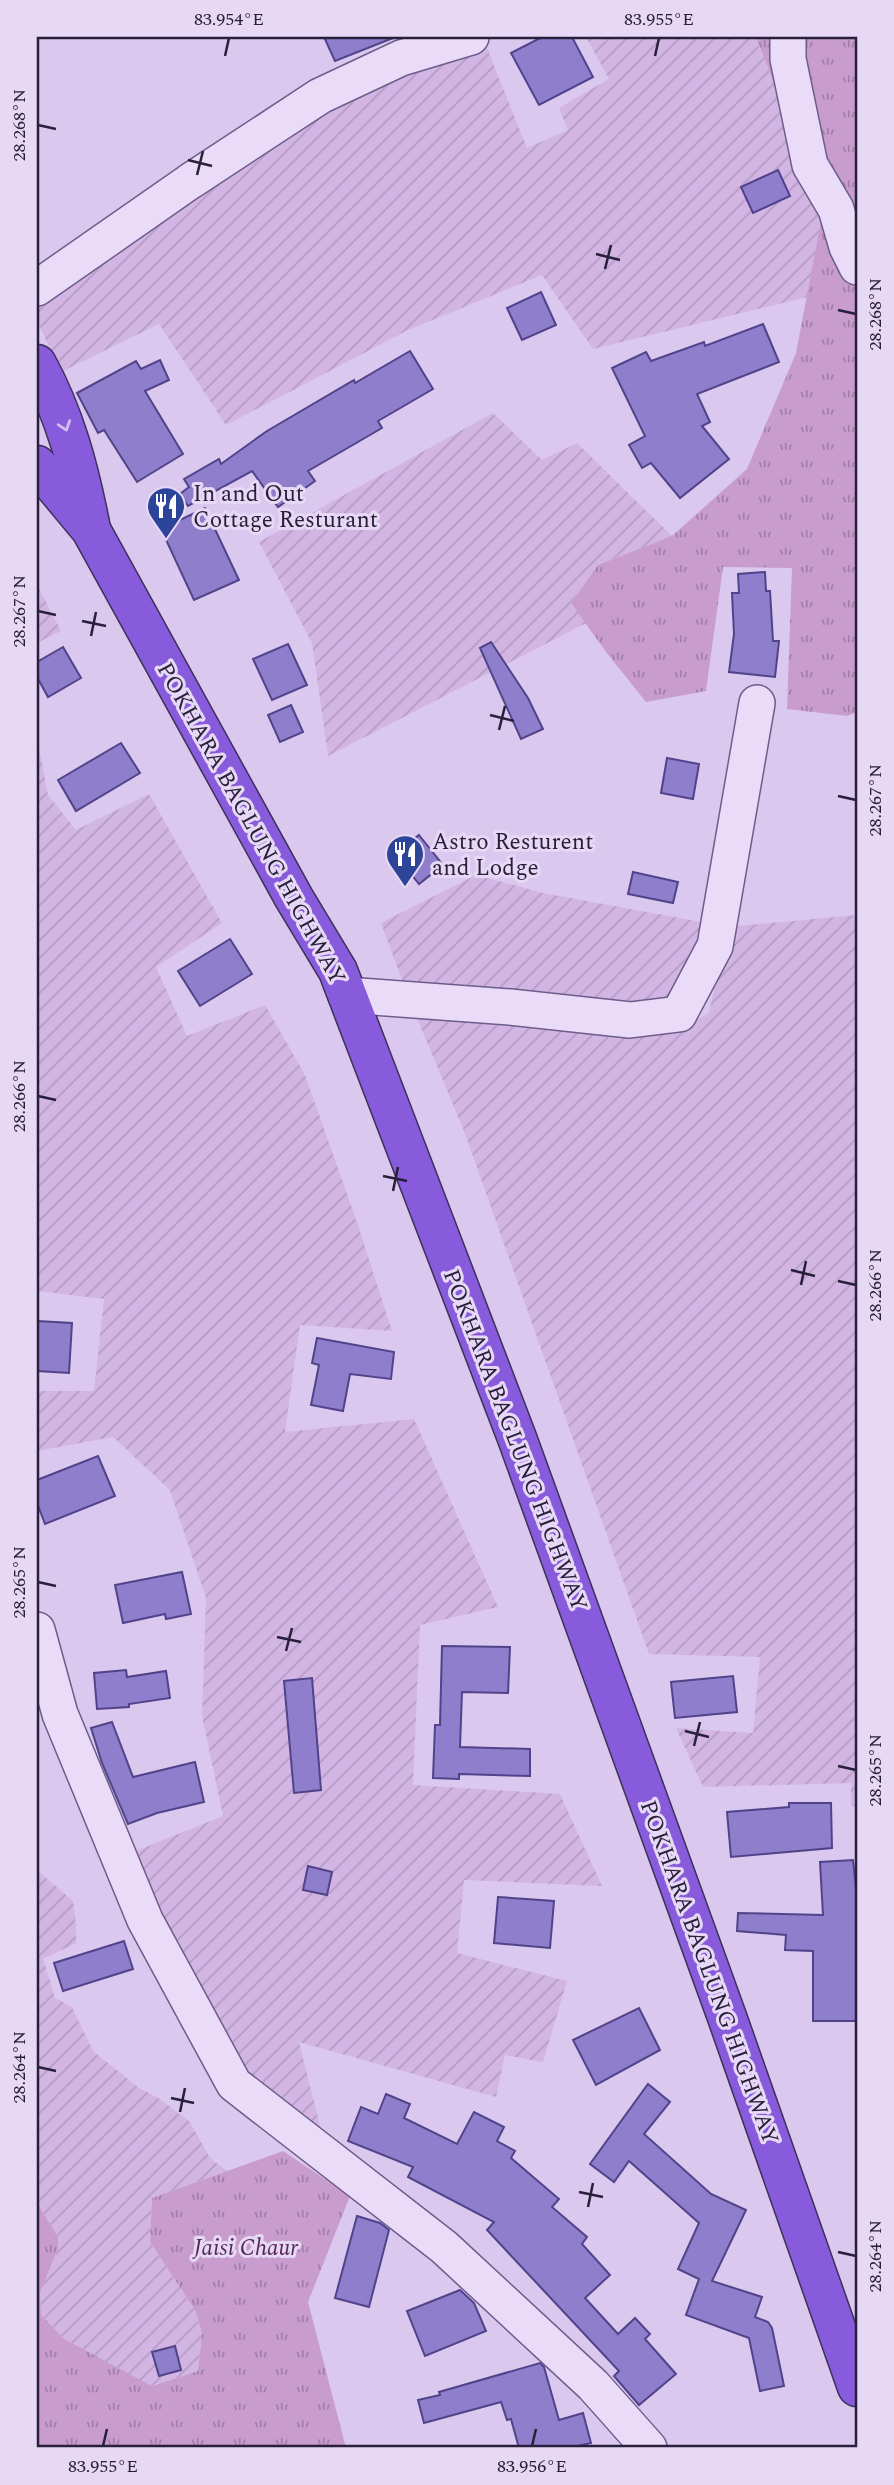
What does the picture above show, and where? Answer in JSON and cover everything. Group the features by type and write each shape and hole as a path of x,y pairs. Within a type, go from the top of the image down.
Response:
{"highway":[{"name":"POKHARA BAGLUNG HIGHWAY","path":"37,364 62,415 73,448 91,530"},
{"name":"POKHARA BAGLUNG HIGHWAY","path":"37,465 91,530 294,898 338,971 517,1438 655,1816 857,2387"}],"street":[{"path":"37,288 189,182 320,96 401,58 471,37"},
{"path":"788,37 788,59 810,165 835,209 847,247 857,267"},
{"path":"346,995 510,1007 630,1020 679,1014 715,946 757,703"},
{"path":"37,1630 60,1714 145,1920 234,2084 444,2247 593,2385 649,2448"}],"shaded area":[{"path":"586,37 756,37 798,146 821,221 807,297 593,349 542,275 408,330 226,425 159,324 61,372 37,321 37,298 330,99 408,70 487,48 527,148 568,130 559,108 609,79"},
{"path":"493,413 542,460 577,443 672,536 598,565 571,603 586,623 328,756 312,643 259,542"},
{"path":"37,585 61,631 37,643"},
{"path":"37,737 48,795 76,830 149,794 222,923 156,967 187,1036 265,1005 305,1075 392,1331 300,1325 285,1432 414,1419 498,1607 420,1625 413,1785 560,1794 602,1886 464,1880 457,1953 567,1981 543,2062 505,2055 496,2097 299,2042 322,2134 253,2082 201,1998 143,1875 136,1851 223,1816 202,1716 206,1598 170,1490 113,1437 37,1451 37,1391 94,1391 104,1299 37,1291"},
{"path":"476,875 543,893 707,923 681,1003 558,1002 405,988 381,923"},
{"path":"857,915 857,1806 851,1806 851,1783 703,1787 676,1728 753,1733 760,1657 649,1654 464,1131 412,1006 684,1027 709,1013 727,927"},
{"path":"37,1870 73,1901 76,1943 43,1959 55,1998 72,2007 93,2051 139,2088 160,2099 190,2122 210,2158 227,2171 152,2198 150,2242 195,2310 202,2333 198,2371 151,2386 64,2339 41,2315 40,2293 58,2248 58,2237 37,2203"}],"green space":[{"path":"756,37 857,37 857,712 847,716 787,709 792,568 723,567 706,691 646,702 571,603 598,565 672,536 747,469 796,353 821,221 798,146"},
{"name":"Jaisi Chaur","path":"283,2151 350,2196 308,2302 346,2448 37,2448 37,2203 58,2237 58,2248 40,2293 41,2315 64,2339 152,2386 198,2371 202,2333 195,2310 150,2242 152,2198"}],"building":[{"path":"324,37 393,37 393,38 335,61"},
{"path":"542,37 572,37 593,77 539,105 511,53"},
{"path":"778,170 790,196 753,213 741,187"},
{"path":"541,292 556,325 522,340 507,308"},
{"path":"763,324 779,362 697,394 710,422 702,426 729,459 680,498 651,463 642,468 629,445 645,436 612,368 646,352 651,361 704,342 705,346"},
{"path":"410,351 433,389 378,421 382,428 308,471 315,481 278,507 252,471 188,506 180,494 189,487 184,479 219,459 221,464 267,431"},
{"path":"160,360 169,380 145,391 183,454 137,482 104,430 98,433 77,393 136,361 141,369"},
{"path":"205,508 239,580 194,600 161,529"},
{"path":"765,572 766,591 770,591 773,641 779,641 775,677 729,672 734,634 732,593 739,593 738,574"},
{"path":"491,642 528,698 543,729 521,739 480,648"},
{"path":"288,644 307,685 272,700 253,659"},
{"path":"63,647 81,678 48,697 37,677 37,662"},
{"path":"291,705 303,732 280,742 268,715"},
{"path":"121,743 140,773 76,811 58,780"},
{"path":"667,758 699,764 693,799 661,793"},
{"path":"419,835 443,865 419,884 395,854"},
{"path":"633,872 678,882 673,903 628,894"},
{"path":"230,939 252,974 200,1006 178,971"},
{"path":"37,1321 72,1323 69,1373 37,1371"},
{"path":"317,1338 394,1352 391,1379 350,1374 343,1411 311,1405 319,1365 312,1363"},
{"path":"98,1456 115,1496 45,1524 37,1503 37,1480"},
{"path":"182,1572 191,1614 166,1619 165,1614 123,1623 115,1585"},
{"path":"442,1646 510,1647 508,1693 462,1692 460,1747 530,1749 530,1776 459,1774 459,1779 433,1778 435,1725 440,1725"},
{"path":"126,1670 127,1677 166,1671 170,1698 129,1704 129,1707 97,1709 94,1673"},
{"path":"733,1676 737,1712 675,1718 671,1682"},
{"path":"312,1678 321,1790 294,1793 284,1681"},
{"path":"112,1722 133,1777 195,1762 204,1802 157,1813 128,1824 102,1763 91,1728"},
{"path":"789,1803 831,1803 832,1848 731,1857 727,1812 789,1807"},
{"path":"853,1860 857,1897 857,2021 813,2021 813,1951 785,1950 786,1935 737,1931 738,1913 823,1915 820,1862"},
{"path":"308,1866 332,1872 327,1895 303,1890"},
{"path":"498,1897 554,1901 550,1948 494,1943"},
{"path":"124,1941 133,1969 63,1991 54,1963"},
{"path":"639,2008 660,2050 596,2085 573,2040"},
{"path":"648,2084 670,2102 644,2134 711,2194 746,2210 712,2281 762,2297 755,2317 768,2322 772,2328 784,2386 760,2391 749,2338 686,2315 699,2279 678,2269 699,2223 629,2161 614,2182 590,2164"},
{"path":"386,2094 410,2104 404,2118 457,2144 474,2112 504,2127 497,2141 515,2151 511,2158 559,2199 552,2207 587,2237 582,2244 610,2275 585,2298 618,2334 635,2318 650,2334 645,2339 676,2374 639,2405 614,2376 619,2371 487,2230 494,2222 408,2177 413,2167 348,2141 361,2107 378,2114"},
{"path":"357,2216 380,2223 389,2230 369,2307 335,2298"},
{"path":"460,2290 474,2303 486,2331 425,2356 407,2311"},
{"path":"175,2346 181,2370 159,2376 152,2352"},
{"path":"540,2363 544,2367 559,2420 583,2413 591,2443 569,2448 519,2448 511,2419 507,2420 501,2402 424,2423 418,2400"}],"place":[{"name":"In and Out Cottage Resturant","path":"166,540"},
{"name":"Astro Resturent and Lodge","path":"405,888"}]}
